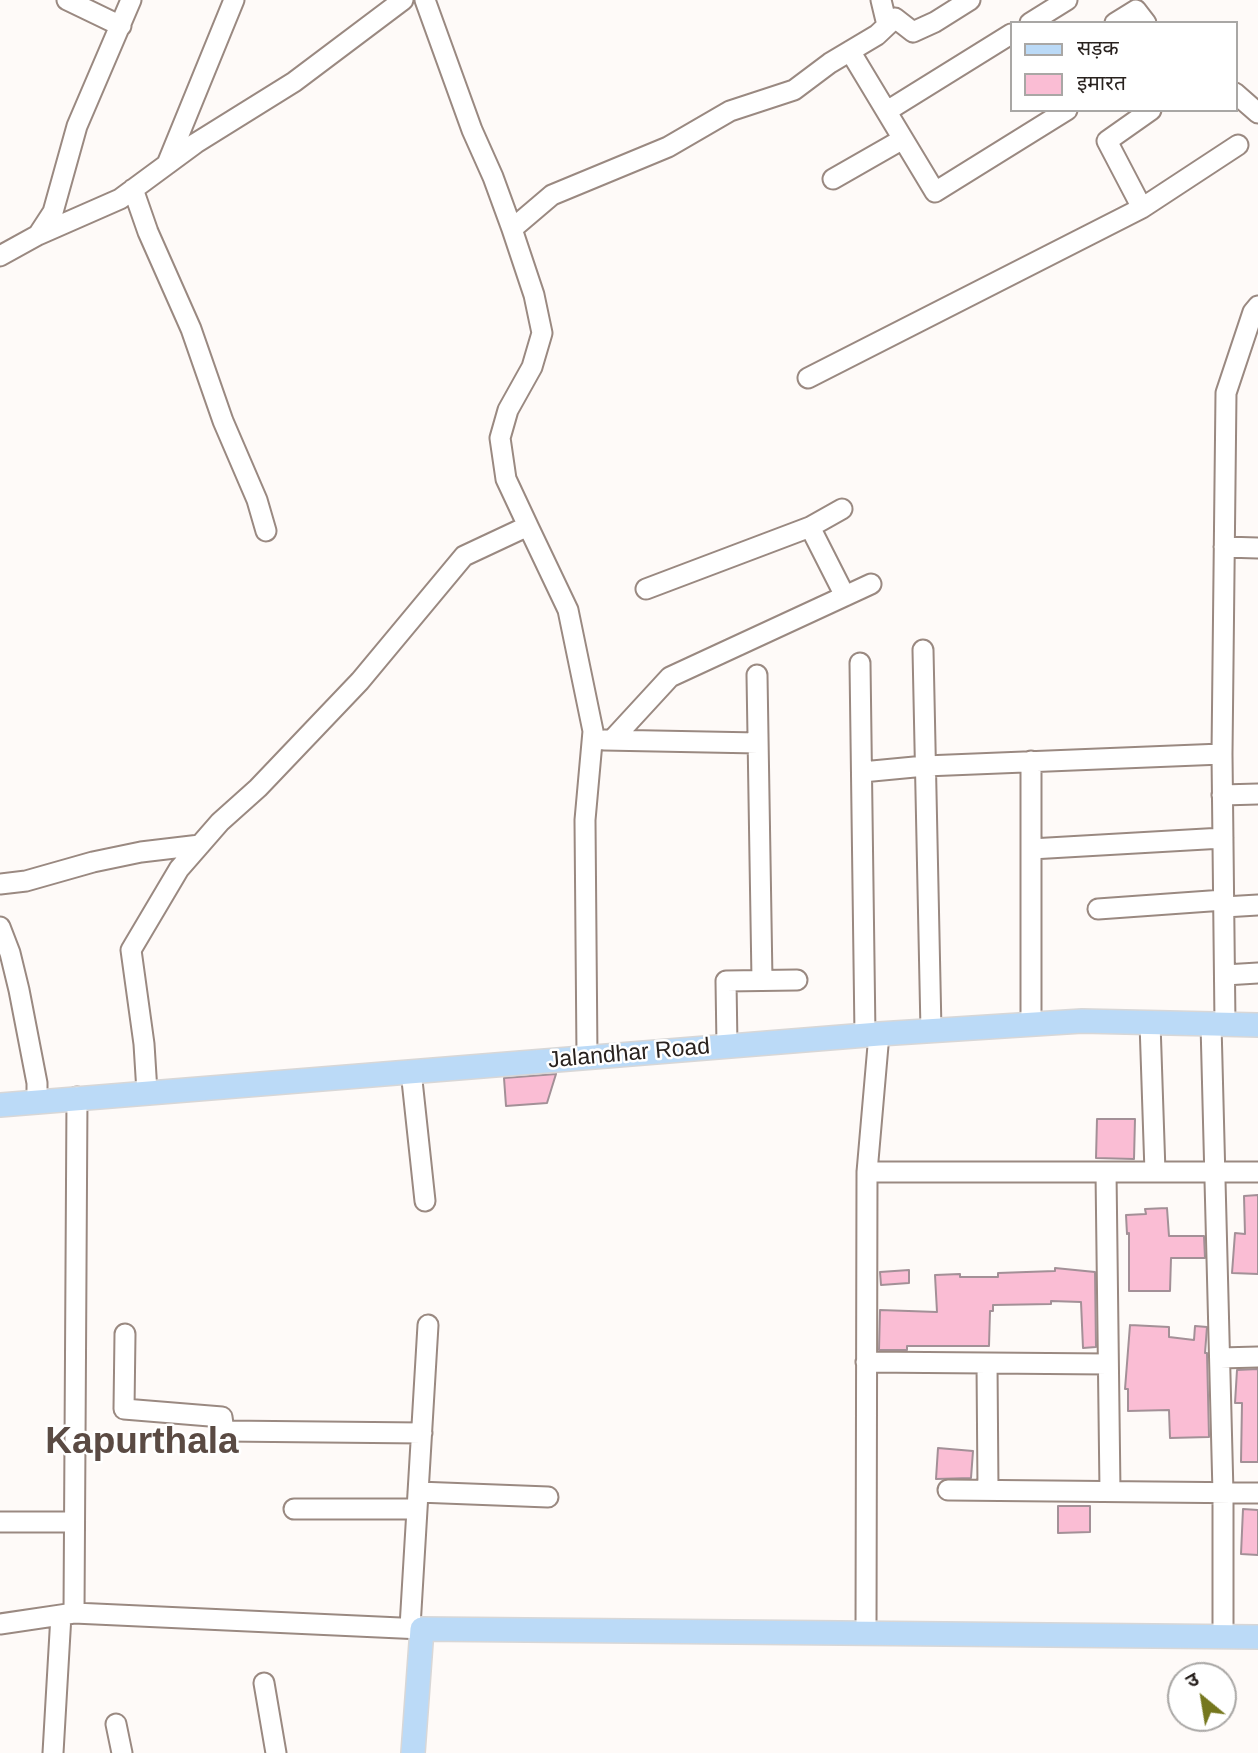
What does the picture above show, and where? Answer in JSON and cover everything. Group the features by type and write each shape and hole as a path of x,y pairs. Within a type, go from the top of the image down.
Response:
{"main road":[{"name":"Jalandhar Road","path":"0,1105 931,1030 1082,1021 1258,1025"},
{"path":"413,1753 416,1628 1258,1637"}],"street":[{"path":"66,0 121,26"},
{"path":"38,235 53,212 77,126 131,0"},
{"path":"167,164 234,0"},
{"path":"0,256 38,235 120,199 196,143 294,82 403,0"},
{"path":"425,0 472,130 512,229 534,295 542,333 532,367 508,410 500,438 506,479 568,610 593,731 585,820 587,1057"},
{"path":"881,0 887,25"},
{"path":"512,229 552,195 668,147 730,111 794,90 830,62 877,35 895,18 913,32 970,0"},
{"path":"1033,21 1067,0"},
{"path":"1118,21 1136,9 1145,21"},
{"path":"887,111 1010,35"},
{"path":"850,51 935,192 1064,112"},
{"path":"1237,95 1258,113"},
{"path":"1142,208 1107,141 1148,112"},
{"path":"833,178 904,139"},
{"path":"808,378 1142,208 1238,145"},
{"path":"133,189 148,232 191,329 223,421 257,499 266,531"},
{"path":"1223,1636 1223,1493 1215,1172 1218,1024 1225,975 1222,754 1226,393 1253,312 1258,306"},
{"path":"646,589 810,527 842,509"},
{"path":"147,1092 144,1044 131,950 179,869 220,822 267,779 360,681 464,556 528,526"},
{"path":"810,527 845,596"},
{"path":"1224,547 1258,548"},
{"path":"612,740 670,677 871,584"},
{"path":"923,650 931,1030"},
{"path":"860,663 872,1034 867,1172 866,1631"},
{"path":"757,675 762,980"},
{"path":"592,740 758,743"},
{"path":"862,772 925,766 1222,754"},
{"path":"1031,761 1031,1024"},
{"path":"1222,795 1258,794"},
{"path":"1031,849 1223,838"},
{"path":"0,884 26,881 141,852 200,845"},
{"path":"1098,909 1224,903 1258,905"},
{"path":"0,927 19,990 37,1083 37,1101"},
{"path":"1225,975 1258,972"},
{"path":"727,1046 726,981 797,980"},
{"path":"1150,1023 1155,1172"},
{"path":"411,1071 425,1201"},
{"path":"53,1753 74,1522 76,1097"},
{"path":"867,1172 1258,1172"},
{"path":"1106,1172 1110,1490"},
{"path":"0,1624 67,1614 416,1628 418,1501 428,1325"},
{"path":"125,1334 124,1409 222,1417 224,1431 422,1433"},
{"path":"1220,1358 1258,1357"},
{"path":"866,1362 1108,1364"},
{"path":"987,1363 988,1490"},
{"path":"948,1490 1258,1493"},
{"path":"294,1509 418,1501 548,1497"},
{"path":"0,1522 74,1522"},
{"path":"264,1683 276,1753"},
{"path":"116,1724 122,1753"}],"building":[{"path":"556,1074 547,1103 506,1106 504,1078"},
{"path":"1097,1119 1135,1119 1134,1159 1096,1158"},
{"path":"1258,1195 1258,1274 1232,1273 1235,1233 1245,1234 1244,1196"},
{"path":"1167,1208 1169,1236 1204,1236 1205,1258 1171,1258 1170,1291 1129,1291 1129,1233 1127,1234 1126,1215 1146,1214 1145,1209"},
{"path":"1055,1268 1095,1272 1096,1347 1083,1348 1081,1302 1051,1301 1051,1304 993,1305 993,1311 990,1311 989,1346 907,1346 907,1350 879,1350 880,1310 937,1312 935,1275 998,1277 998,1273 1055,1271"},
{"path":"909,1270 909,1283 881,1285 880,1272"},
{"path":"1130,1325 1169,1327 1169,1337 1194,1340 1195,1326 1207,1327 1205,1353 1209,1437 1170,1438 1169,1410 1128,1411 1128,1389 1125,1389"},
{"path":"1258,1369 1258,1462 1241,1462 1242,1403 1235,1403 1237,1370"},
{"path":"938,1448 973,1451 971,1478 936,1479"},
{"path":"1058,1506 1090,1506 1090,1532 1058,1533"},
{"path":"1243,1509 1258,1510 1258,1555 1241,1554"}],"district":[{"name":"Kapurthala","path":"142,1443"}]}
